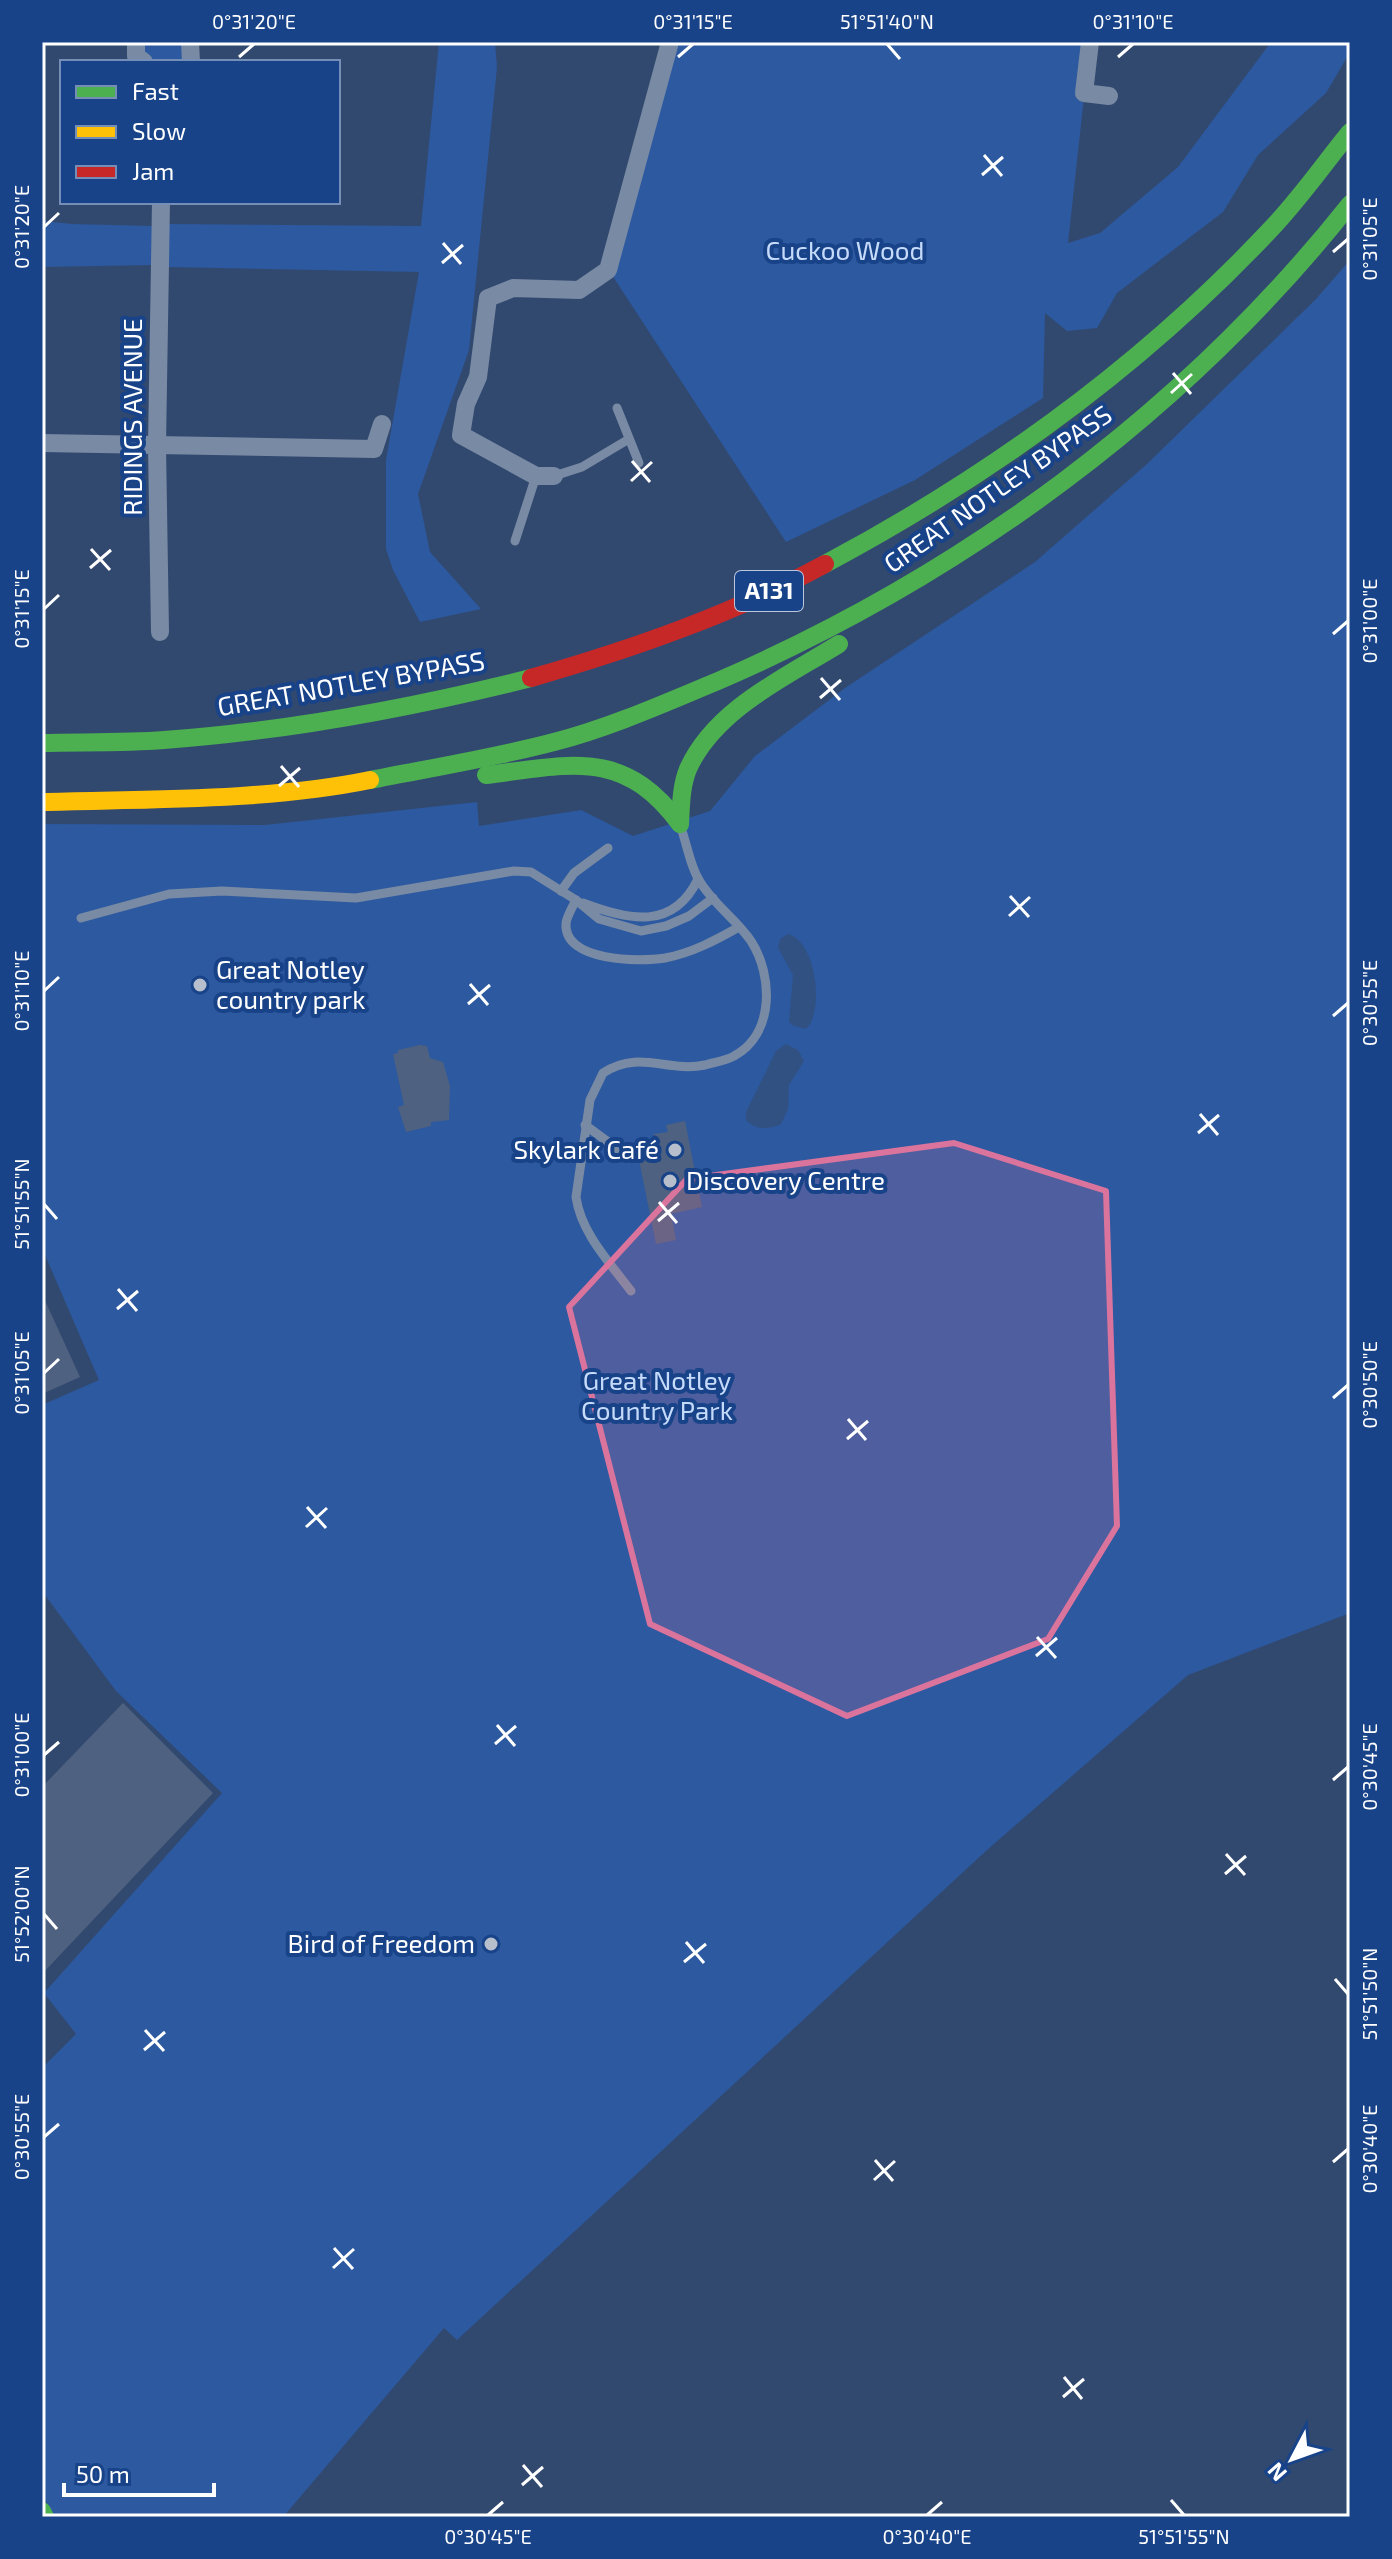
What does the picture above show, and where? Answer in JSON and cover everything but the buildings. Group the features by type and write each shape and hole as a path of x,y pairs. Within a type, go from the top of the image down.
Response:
{"highway":[{"name":"GREAT NOTLEY BYPASS","path":"42,743 175,739 316,722 450,698 618,651 738,606 866,544 935,504 1013,452 1124,369 1271,229 1350,132"},
{"name":"GREAT NOTLEY BYPASS","path":"42,802 164,799 327,789 555,742 666,703 847,621 947,563 1101,454 1266,303 1350,204"},
{"path":"680,824 682,786 705,738 737,710 857,631 947,563"},
{"path":"327,789 584,764 638,780 659,796 680,824"},
{"path":"42,2511 45,2517"}],"street":[{"path":"136,42 136,56 141,60"},
{"path":"545,476 461,435 466,404 478,377 488,298 513,288 579,290 608,270 670,42"},
{"path":"1090,42 1084,93 1109,96"},
{"name":"RIDINGS AVENUE","path":"160,632 157,445 161,204"},
{"path":"42,443 374,449 382,424"}],"lane":[{"path":"617,408 639,463"},
{"path":"515,541 545,476 582,467 629,439"},
{"path":"631,1291 597,1246 578,1211 576,1197 590,1100 603,1073 637,1060 684,1067 701,1066 733,1057 746,1048 766,1013 767,988 762,962 739,927 698,879 680,824"},
{"path":"561,891 574,873 608,848"},
{"path":"81,918 169,894 222,891 356,898 514,871 531,872 576,900 599,919 641,931 666,926 689,916 713,898"},
{"path":"576,900 620,916 642,918 671,912 689,898 698,879"},
{"path":"576,900 566,923 569,936 576,946 611,959 633,961 665,958 688,952 739,927"},
{"path":"585,1125 619,1150"}],"highlighted area":[{"path":"954,1143 1106,1191 1117,1526 1048,1639 847,1716 650,1624 569,1307 687,1179"}],"green space":[{"path":"140,42 188,42 185,60 148,60"},
{"path":"439,42 495,42 497,67 469,350 418,494 430,552 481,609 420,622 393,570 386,549 386,460 419,272 167,267 168,224 421,226"},
{"name":"Cuckoo Wood","path":"677,42 1090,42 1068,243 1100,233 1178,167 1271,42 1350,42 1350,52 1326,93 1258,155 1223,212 1117,293 1097,328 1067,331 1045,313 1043,398 915,480 786,542 610,272"},
{"path":"42,221 153,226 153,265 42,267"},
{"name":"Great Notley Country Park","path":"1350,260 1350,1613 1188,1675 987,1850 457,2340 444,2328 283,2517 54,2517 42,2494 42,2068 76,2034 44,1993 222,1793 116,1691 42,1591 42,1405 99,1380 42,1248 42,824 265,825 477,802 479,826 581,810 633,836 710,811 755,756 845,688 1035,562 1147,464 1316,299"}],"shaded area":[{"path":"788,934 798,939 805,949 815,977 815,1008 806,1029 789,1022 793,975 778,948 780,939"},
{"path":"786,1044 798,1050 804,1061 789,1085 788,1109 781,1124 767,1128 754,1126 746,1120 746,1112 776,1051"}],"traffic: fast":[{"path":"825,564 946,494 1004,456 1116,373 1220,281 1269,231 1350,132"},
{"path":"370,780 531,748 616,722 718,681 809,639 897,591 982,539 1064,481 1142,419 1216,352 1285,280 1350,204"},
{"path":"680,824 688,769 716,729 754,696 839,644"},
{"path":"42,743 149,741 257,731 395,708 531,678"},
{"path":"486,775 569,766 616,772 637,782 659,799 680,824"},
{"path":"42,2511 45,2517"}],"traffic: slow":[{"path":"42,802 249,795 370,780"}],"traffic: jam":[{"path":"531,678 681,629 754,599 825,564"}],"place":[{"name":"Great Notley country park","path":"200,985"},
{"name":"Skylark Café","path":"675,1150"},
{"name":"Discovery Centre","path":"670,1181"},
{"name":"Bird of Freedom","path":"491,1944"}]}
